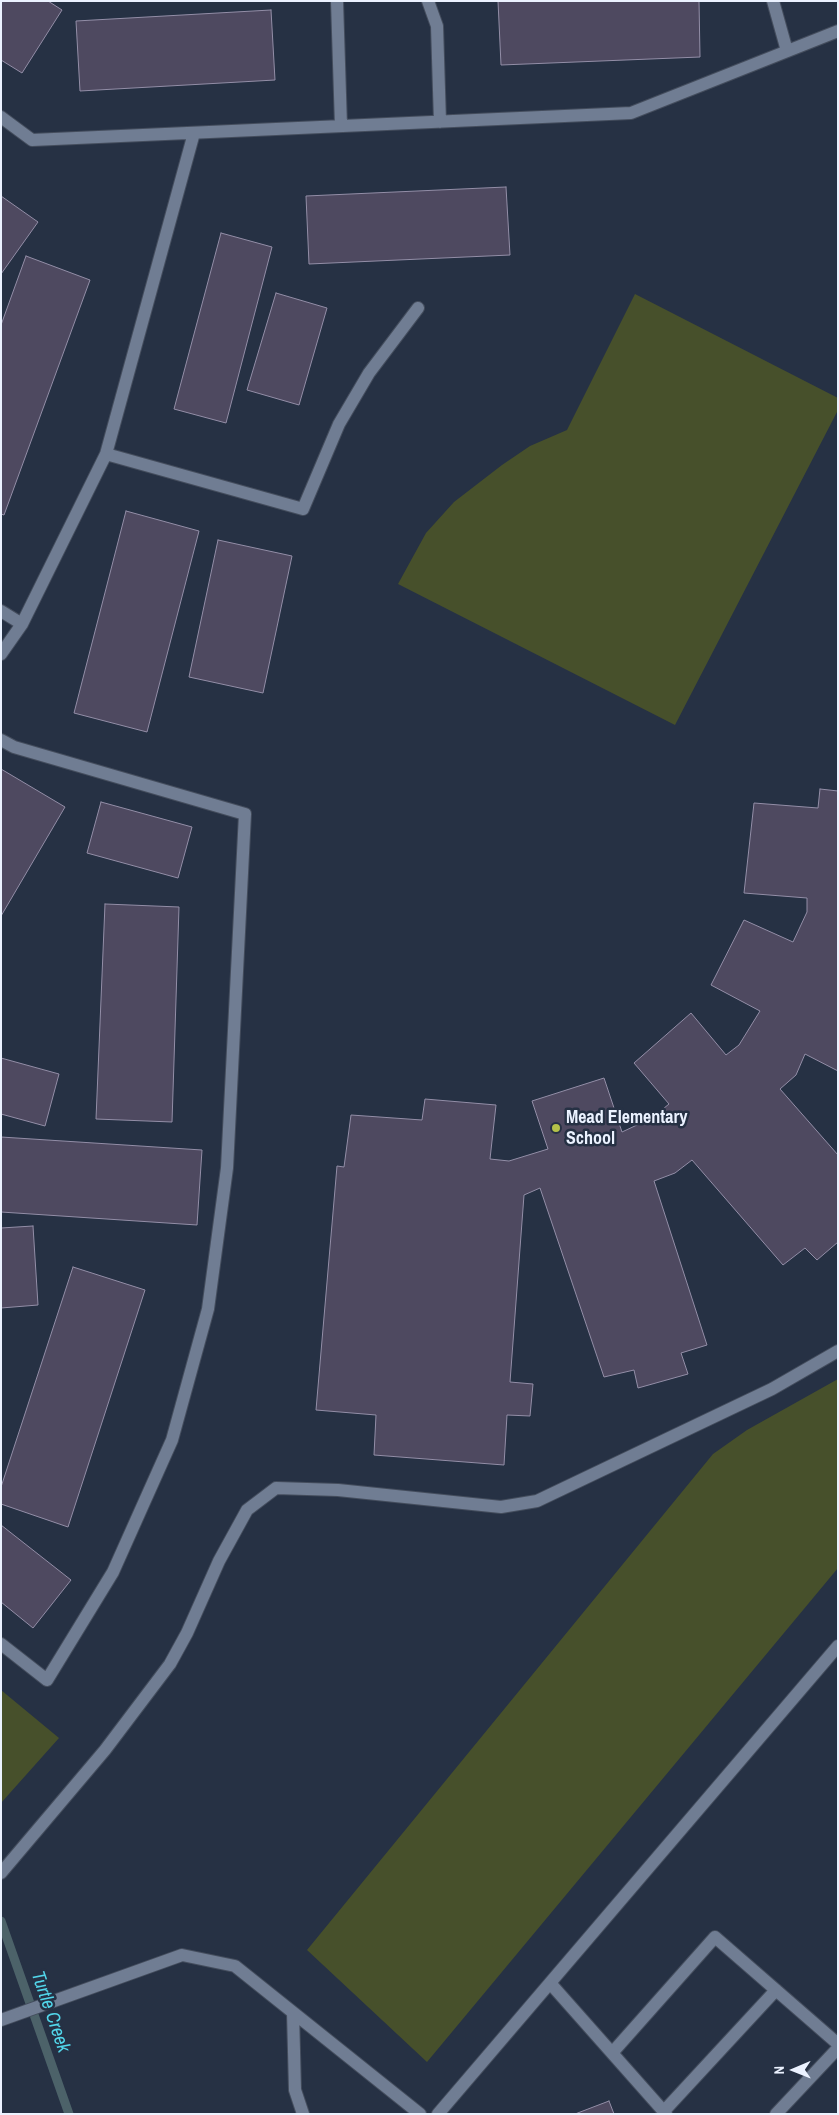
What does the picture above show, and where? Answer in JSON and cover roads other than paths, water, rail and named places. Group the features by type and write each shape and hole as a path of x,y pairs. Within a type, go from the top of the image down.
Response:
{"lane":[{"path":"337,1 341,126"},
{"path":"428,1 437,26 440,122"},
{"path":"773,1 787,51"},
{"path":"1,117 32,140 631,113 838,31"},
{"path":"1,654 22,624 106,454 194,133"},
{"path":"106,454 303,509 339,424 369,373 418,308"},
{"path":"1,611 22,624"},
{"path":"1,740 14,747 244,814 226,1168 208,1309 172,1440 113,1572 47,1680 1,1644"},
{"path":"1,1873 105,1750 170,1664 187,1633 219,1561 247,1510 276,1488 338,1490 501,1507 537,1501 772,1389 838,1351"},
{"path":"438,2114 838,1646"},
{"path":"612,2053 715,1937 838,2044"},
{"path":"1,2020 182,1955 235,1966 420,2114"},
{"path":"550,1983 665,2112 776,1990"},
{"path":"293,2013 295,2090 303,2114"},
{"path":"776,2114 838,2048"}],"waterway":[{"name":"Turtle Creek","path":"1,1921 69,2114"}],"place":[{"name":"Mead Elementary School","path":"556,1128"}]}
